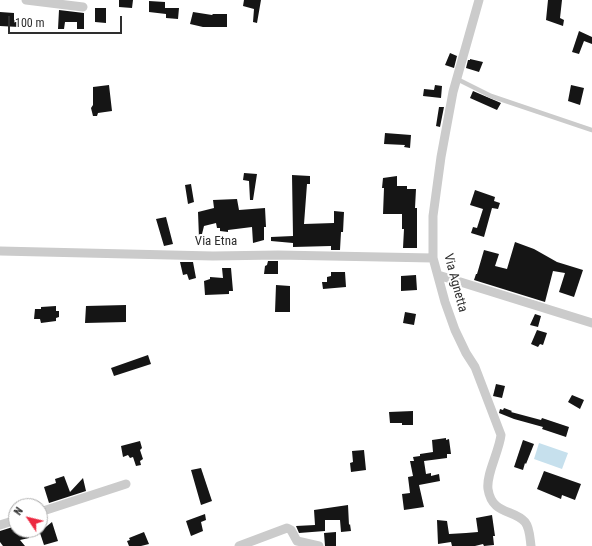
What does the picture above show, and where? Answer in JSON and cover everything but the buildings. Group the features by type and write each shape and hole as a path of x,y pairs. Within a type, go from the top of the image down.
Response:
{"street":[{"path":"26,0 83,7"},
{"name":"Via Agnetta","path":"479,0 453,92 441,157 433,216 433,258 445,302 455,330 466,353 475,367 501,435 488,488 491,498 496,505 504,511 526,522 529,529 531,546"},
{"name":"Via Etna","path":"0,251 197,256 278,255 433,258"},
{"path":"438,275 592,323"},
{"path":"48,509 126,484"},
{"path":"239,546 287,528 291,530 297,541 319,546"}],"lane":[{"path":"457,79 491,96 592,130"}],"water":[{"path":"539,443 568,453 562,469 534,459"}]}
